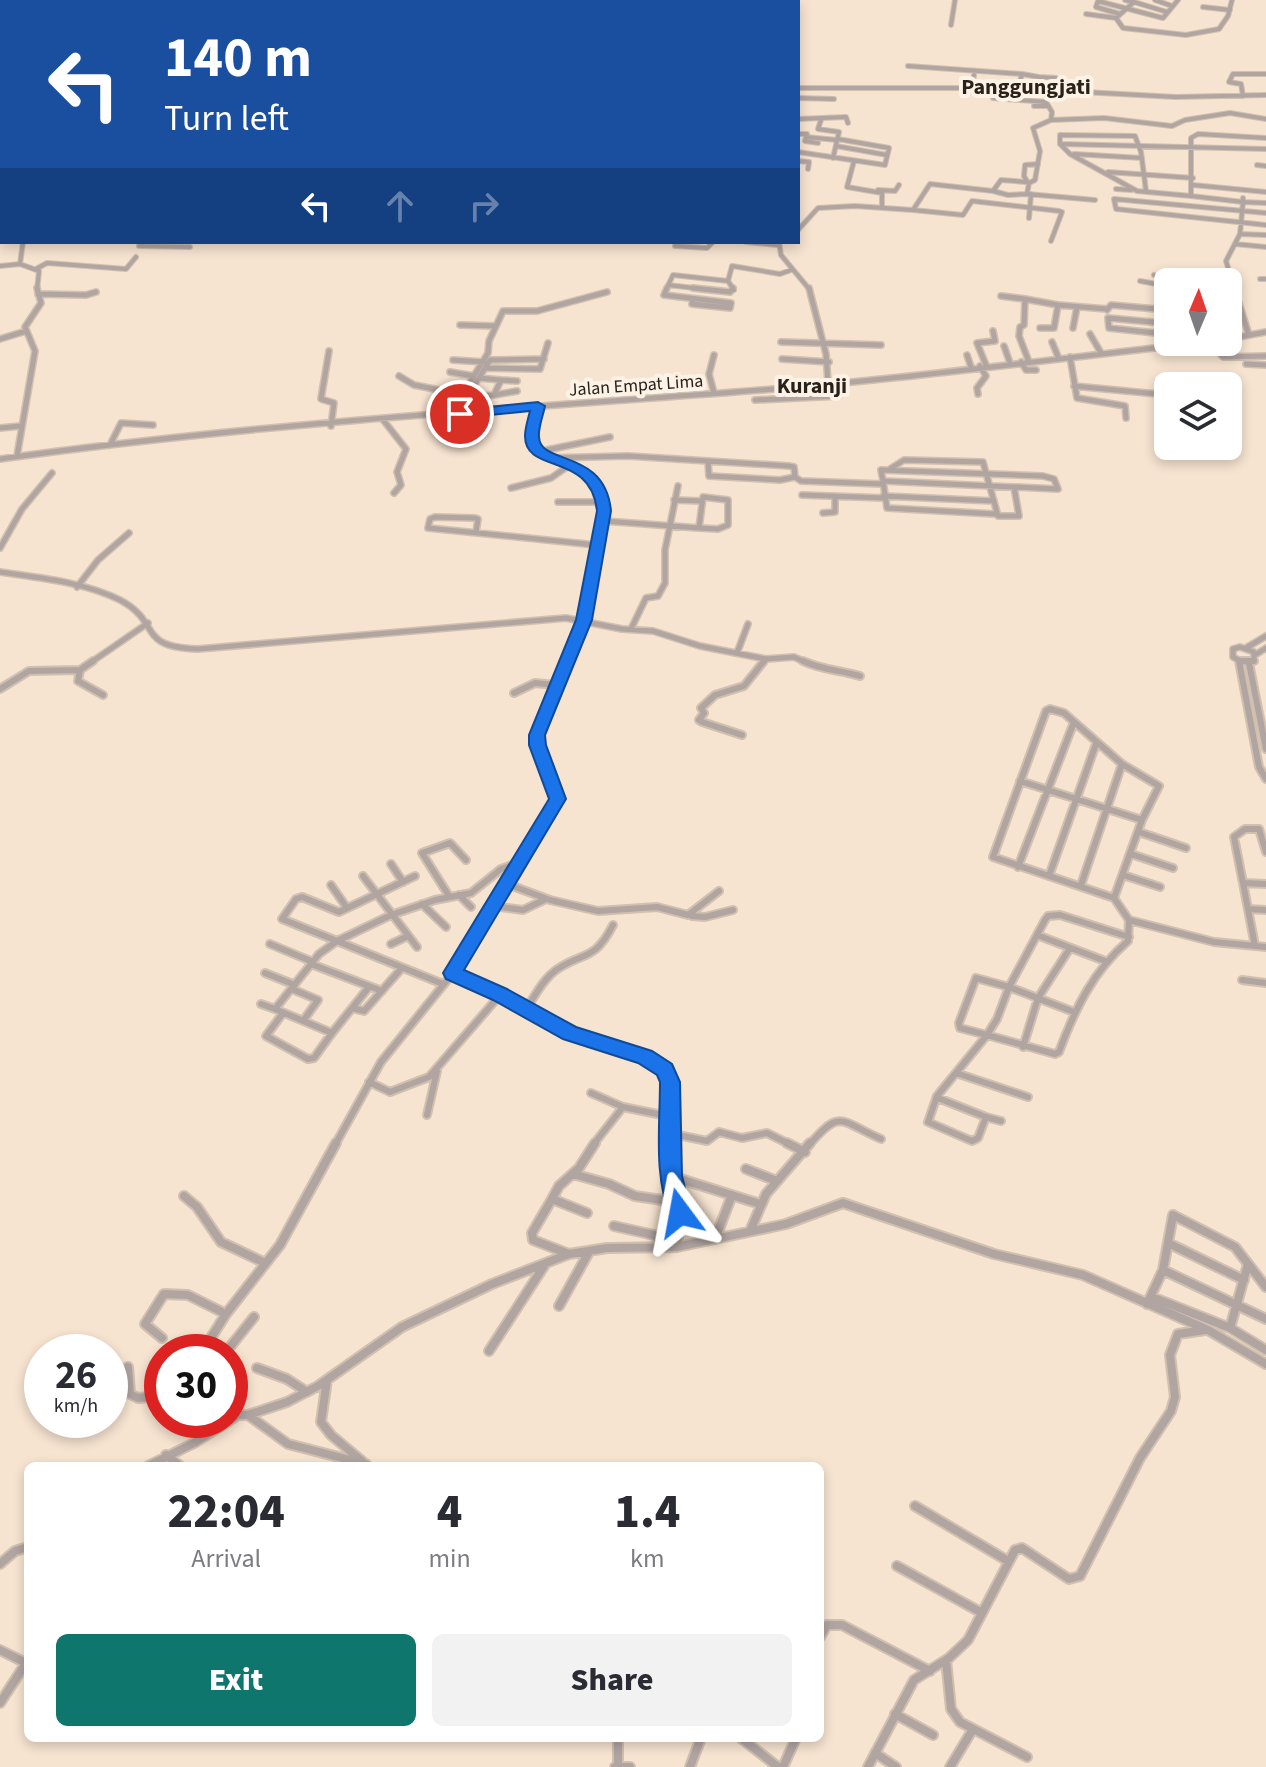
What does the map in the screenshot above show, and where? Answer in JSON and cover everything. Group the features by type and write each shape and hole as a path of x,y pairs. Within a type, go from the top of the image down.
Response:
{"street":[{"path":"951,25 955,0"},
{"path":"1125,0 1167,12"},
{"path":"1155,0 1172,6"},
{"path":"1178,0 1160,18 1099,1 1096,7 1119,16 1126,29 1194,34 1220,28 1232,0"},
{"path":"1086,14 1119,16 1134,2"},
{"path":"1203,7 1230,10"},
{"path":"908,66 1056,78 1058,89"},
{"path":"1018,88 1022,74"},
{"path":"1243,96 1241,83 1229,82 1231,76 1266,74"},
{"path":"974,75 973,81 978,87"},
{"path":"1038,89 1039,77"},
{"path":"1111,86 1113,95"},
{"path":"800,89 1076,88 1113,95 1266,95"},
{"path":"1049,89 1047,104 1052,112 1051,120"},
{"path":"1222,97 1230,113"},
{"path":"800,98 834,99"},
{"path":"993,98 1047,104"},
{"path":"1034,106 1047,104"},
{"path":"993,191 1000,180 1035,180 1039,141 1033,128 1051,120 1104,118 1139,125 1172,126 1185,120 1230,113 1266,119"},
{"path":"800,119 846,117 847,124 839,132 833,158"},
{"path":"821,120 819,130 839,132"},
{"path":"800,134 807,134 806,137 819,141 888,147 885,165 800,152"},
{"path":"1191,196 1194,134 1266,138"},
{"path":"1146,191 1142,158 1134,136 1060,135 1060,144 1070,154 1160,203 1179,217"},
{"path":"1241,137 1244,148"},
{"path":"816,156 819,141"},
{"path":"837,142 854,149 887,155"},
{"path":"1060,144 1266,149"},
{"path":"854,149 847,187 895,191 899,185"},
{"path":"868,163 872,152"},
{"path":"1070,154 1142,158"},
{"path":"800,161 809,162 808,169"},
{"path":"1029,218 1031,208 1025,165 1038,164"},
{"path":"1257,165 1266,166"},
{"path":"1103,171 1193,178"},
{"path":"877,191 879,184"},
{"path":"913,210 930,184 1008,195 1095,200"},
{"path":"1193,185 1266,192"},
{"path":"1116,189 1266,203"},
{"path":"861,202 863,190"},
{"path":"1228,268 1226,261 1240,234 1243,190"},
{"path":"877,191 883,194 882,208"},
{"path":"1266,213 1114,199 1116,209 1266,225"},
{"path":"800,228 818,208 882,208 965,215 970,201 1062,212 1051,241"},
{"path":"940,223 943,213"},
{"path":"1240,234 1266,235"},
{"path":"20,264 23,244"},
{"path":"139,246 172,244 190,247"},
{"path":"675,246 707,248 711,244"},
{"path":"778,244 791,270 810,289 829,362 828,383"},
{"path":"1235,244 1266,247"},
{"path":"36,269 47,263 126,269 136,257"},
{"path":"0,266 20,264 40,273 36,282 41,303 26,323 26,331 35,351 17,456"},
{"path":"668,285 730,292 734,290 728,281 732,266 780,274 791,270"},
{"path":"693,299 692,304 730,308 731,303 664,295 673,275 728,281"},
{"path":"1140,281 1154,284"},
{"path":"38,294 86,295 96,292"},
{"path":"485,365 495,326 503,311 540,310 607,292"},
{"path":"1001,296 1077,307 1107,309 1111,305 1154,309"},
{"path":"1025,299 1024,325 1020,327 1019,335 1029,362"},
{"path":"1040,328 1054,328 1058,305"},
{"path":"1073,328 1077,307"},
{"path":"1107,309 1109,328 1154,333"},
{"path":"1108,318 1154,322"},
{"path":"1242,322 1249,335"},
{"path":"460,325 495,326"},
{"path":"0,339 26,331"},
{"path":"978,394 977,388 986,376 977,343 995,341 993,331"},
{"path":"1242,336 1266,332"},
{"path":"1090,334 1103,353 1105,362"},
{"path":"781,342 881,345"},
{"path":"1052,342 1059,359"},
{"path":"453,360 536,370 542,368 548,343"},
{"path":"1004,346 1010,363"},
{"name":"Jalan Empat Lima","path":"0,459 110,445 828,383 1154,347"},
{"path":"1133,349 1136,358"},
{"path":"329,351 321,399 334,403 331,426"},
{"path":"714,355 709,374 714,393"},
{"path":"967,355 971,367"},
{"path":"1222,356 1266,356"},
{"path":"1070,357 1077,398 1125,406 1126,418"},
{"path":"462,414 476,377 493,358 544,359"},
{"path":"782,359 829,362"},
{"path":"1021,362 1026,370 1036,370"},
{"path":"1246,364 1266,365"},
{"path":"450,372 517,381"},
{"path":"399,376 407,383 449,389 467,396 517,391"},
{"path":"494,395 501,380"},
{"path":"755,400 839,396 845,391 839,381"},
{"path":"1074,386 1154,393"},
{"path":"537,452 532,437 538,406"},
{"path":"384,421 406,449 397,472 401,485 394,493"},
{"path":"110,445 121,423 153,425"},
{"path":"0,428 21,426"},
{"path":"537,452 610,437"},
{"path":"213,1334 280,1245 369,1082 402,1033 453,973 557,799 537,738 555,685 584,620 596,545 604,521 604,502 593,479 571,464 537,452"},
{"path":"558,460 616,456 789,466 794,467 795,477"},
{"path":"890,469 904,460 982,461 987,464 995,514"},
{"path":"708,462 709,476 780,480 795,477 805,481 882,482 991,486 1014,487 1058,489 1052,478 881,470 882,482 884,497 889,509 1019,516 1014,487"},
{"path":"511,488 546,481 571,464"},
{"path":"0,548 22,509 52,473"},
{"path":"631,629 646,598 658,596 662,591 678,486"},
{"path":"802,495 994,501"},
{"path":"604,521 699,528 726,527 728,500 706,496 701,501 699,528"},
{"path":"823,513 835,512 835,497"},
{"path":"674,500 701,501"},
{"path":"558,502 604,502"},
{"path":"476,532 478,519 475,518 435,517 430,519 428,528 596,545"},
{"path":"77,587 98,560 129,533"},
{"path":"0,572 77,587 123,602 148,623 151,633 159,642 176,649 481,626 541,618 584,620 653,631 700,646 766,659 794,657 822,670 841,670 860,676"},
{"path":"0,689 30,669 49,666 80,670 148,623"},
{"path":"737,653 748,624"},
{"path":"1246,648 1266,636"},
{"path":"1255,655 1246,648 1237,647 1232,651 1239,661 1259,767 1266,779"},
{"path":"1255,655 1266,648"},
{"path":"1239,661 1249,663 1256,659 1255,655"},
{"path":"742,735 702,722 699,720 704,713 701,708 722,690 737,690 748,683 766,659"},
{"path":"1249,663 1266,749"},
{"path":"80,670 78,681 103,695"},
{"path":"514,693 535,683 555,685"},
{"path":"1256,693 1266,690"},
{"path":"1256,693 1266,697"},
{"path":"1114,898 1142,820 1159,786 1122,764 1055,709 1046,711 993,852 995,860 1114,898 1131,920 1214,942 1266,947"},
{"path":"1018,867 1074,722"},
{"path":"1049,876 1096,744"},
{"path":"1081,885 1122,764"},
{"path":"1020,781 1142,820"},
{"path":"1255,946 1235,836 1245,829 1260,829 1266,852"},
{"path":"1139,832 1186,848"},
{"path":"449,896 422,853 450,843 466,860"},
{"path":"1131,854 1173,868"},
{"path":"369,987 314,1058 308,1059 266,1036 293,987 312,963 337,941 391,915 449,896 471,893 501,869 521,862"},
{"path":"391,864 403,882"},
{"path":"1123,875 1160,887"},
{"path":"363,876 417,947"},
{"path":"415,876 334,912 299,898 282,918 443,984"},
{"path":"1243,883 1266,884"},
{"path":"507,884 546,899 598,911 657,907 705,917 733,910"},
{"path":"331,885 347,908"},
{"path":"688,915 699,910 708,896 719,891"},
{"path":"459,895 471,907"},
{"path":"493,906 523,910 546,899"},
{"path":"422,904 446,927"},
{"path":"1248,909 1266,910"},
{"path":"986,1117 976,1140 928,1122 938,1098 996,1022 1009,987 1048,916 1055,915 1129,937"},
{"path":"1074,1012 980,977 974,981 959,1023 964,1029 986,1037 1047,1053 1059,1052 1074,1012 1105,961 1123,947 1129,937 1131,920"},
{"path":"525,1010 546,979 560,969 582,961 604,944 613,925"},
{"path":"1037,935 1105,961"},
{"path":"391,944 408,936"},
{"path":"270,944 382,991"},
{"path":"1023,1047 1038,998 1070,948"},
{"path":"352,1008 364,1011 401,969"},
{"path":"265,973 318,1000 303,1021"},
{"path":"453,973 570,1034 656,1061 669,1075 673,1134 671,1176 681,1218 677,1247"},
{"path":"1242,980 1266,983"},
{"path":"369,1082 382,1091 390,1092 422,1081 438,1068 500,995"},
{"path":"261,1004 332,1033"},
{"path":"427,1115 438,1068"},
{"path":"956,1073 1028,1097"},
{"path":"591,1093 623,1107 672,1117"},
{"path":"938,1098 1001,1121"},
{"path":"569,1254 531,1237 566,1178 573,1174 623,1107"},
{"path":"750,1231 760,1204 777,1181 833,1120 881,1139"},
{"path":"673,1134 707,1141 719,1132 742,1138 767,1133 805,1152"},
{"path":"746,1169 777,1181"},
{"path":"573,1174 609,1184 635,1196 676,1202"},
{"path":"671,1176 760,1204"},
{"path":"715,1239 732,1195"},
{"path":"184,1196 197,1207 221,1242 265,1263"},
{"path":"552,1199 587,1213"},
{"path":"248,1415 307,1392 402,1327 492,1284 569,1254 677,1247 786,1224 843,1203 994,1254 1083,1275 1230,1328 1266,1350"},
{"path":"1149,1301 1163,1270 1173,1215 1232,1245 1266,1287"},
{"path":"614,1226 654,1235 658,1238 658,1247"},
{"path":"1168,1243 1244,1280"},
{"path":"559,1306 589,1252"},
{"path":"489,1351 546,1263"},
{"path":"1230,1328 1248,1264"},
{"path":"1163,1270 1266,1319"},
{"path":"157,1334 145,1324 164,1294 169,1292 212,1302 226,1314"},
{"path":"1149,1301 1208,1330 1266,1364"},
{"path":"240,1334 254,1317"},
{"path":"868,1767 914,1680 946,1660 968,1640 1015,1550 1022,1548 1069,1579 1080,1576 1126,1486 1173,1405 1175,1391 1169,1367 1170,1348 1178,1334 1208,1330"},
{"path":"128,1367 130,1394 144,1398"},
{"path":"257,1368 287,1379 307,1392"},
{"path":"327,1380 321,1422 331,1435 364,1462"},
{"path":"248,1415 288,1444 357,1462"},
{"path":"155,1462 201,1438"},
{"path":"166,1455 175,1462"},
{"path":"915,1506 1008,1561"},
{"path":"0,1564 15,1551 24,1548"},
{"path":"897,1566 982,1613"},
{"path":"824,1630 827,1625 842,1625 930,1671"},
{"path":"0,1650 24,1661"},
{"path":"946,1660 951,1709 960,1722 1027,1757"},
{"path":"0,1703 24,1667"},
{"path":"895,1714 933,1735"},
{"path":"950,1767 973,1729"},
{"path":"618,1742 616,1766 630,1767"},
{"path":"690,1767 699,1742"},
{"path":"746,1742 780,1767 794,1742"},
{"path":"875,1753 896,1767"}],"district":[{"name":"Panggungjati","path":"1026,86"},
{"name":"Kuranji","path":"812,385"}],"route":[{"path":"460,414 538,406 532,437 535,449 544,457 575,465 587,473 603,494 604,521 596,545 584,620 537,735 537,745 557,799 453,973 487,988 570,1034 645,1056 665,1070 670,1082 672,1187 680,1213"}]}
